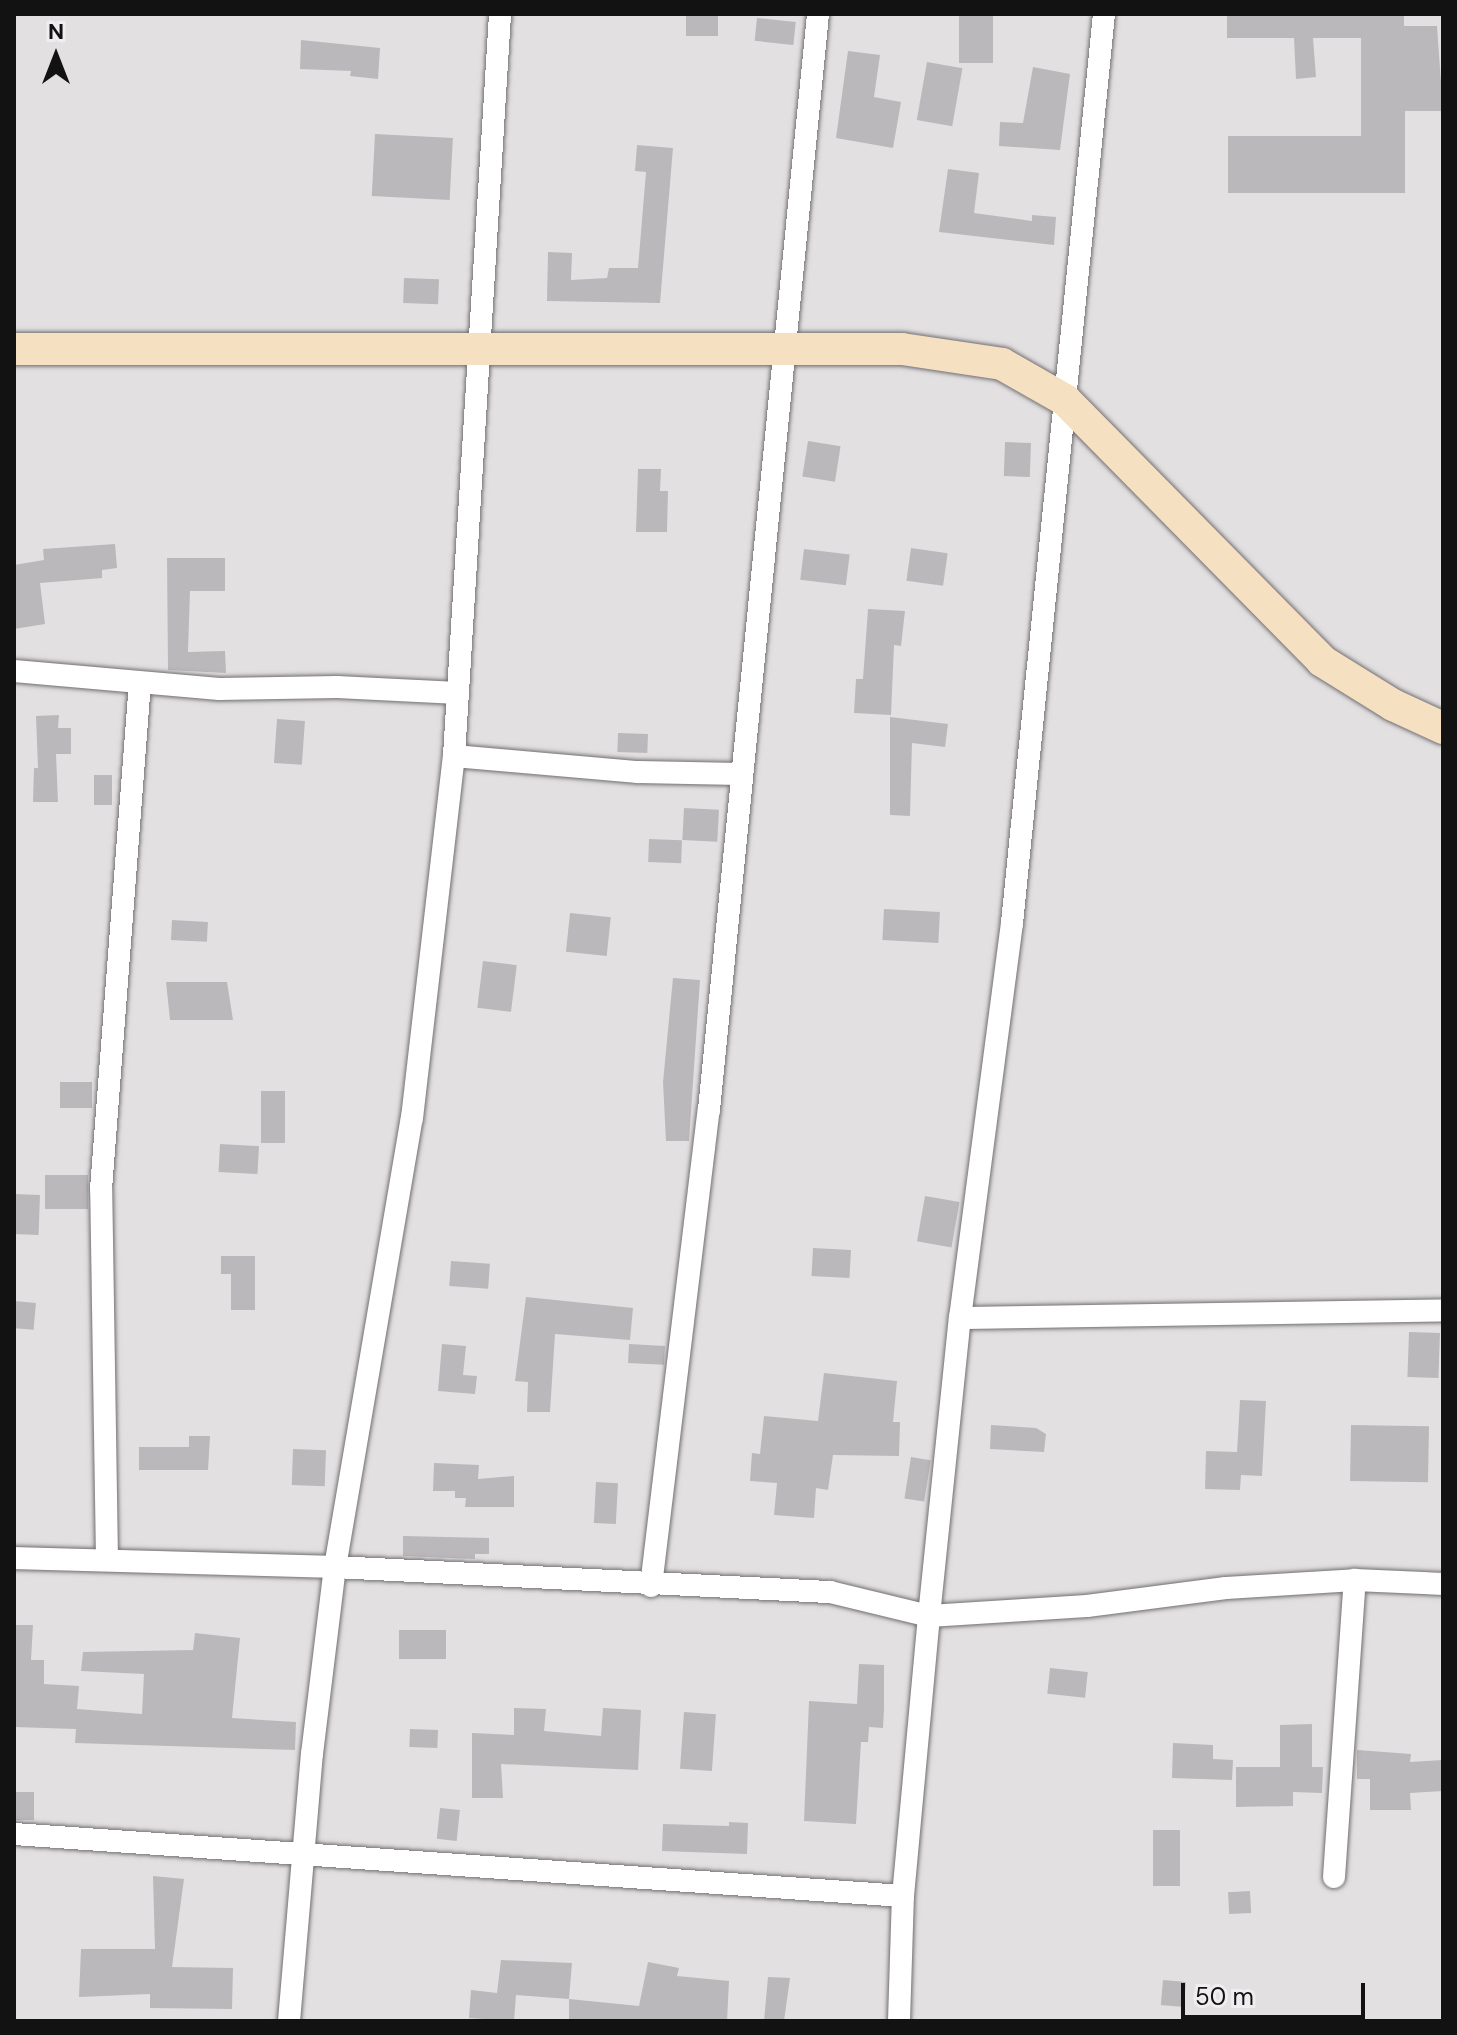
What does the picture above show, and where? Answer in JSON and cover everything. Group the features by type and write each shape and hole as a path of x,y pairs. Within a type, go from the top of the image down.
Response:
{"street":[{"path":"289,2021 303,1857 335,1567 412,1118 454,756 500,14"},
{"path":"651,1586 709,1110 740,774 818,14"},
{"path":"899,2021 903,1896 929,1616 960,1318 1012,923 1104,14"},
{"path":"14,349 902,349 1002,364 1065,400 1322,661 1393,705 1443,728"},
{"path":"14,671 219,689 337,687 458,693"},
{"path":"107,1560 101,1189 140,682"},
{"path":"454,756 638,772 740,774"},
{"path":"960,1318 1443,1310"},
{"path":"14,1558 335,1567 651,1586 830,1592 929,1616 1355,1580 1443,1584"},
{"path":"1334,1877 1355,1580"},
{"path":"14,1834 303,1857 903,1896"}],"building":[{"path":"686,14 718,14 718,36 686,36"},
{"path":"959,14 993,14 993,63 959,63"},
{"path":"1227,14 1404,14 1404,26 1437,26 1443,111 1405,111 1405,193 1228,193 1228,136 1361,136 1361,38 1313,38 1316,77 1296,79 1294,38 1227,38"},
{"path":"757,18 796,22 793,45 755,41"},
{"path":"301,40 380,48 378,79 350,76 351,71 300,69"},
{"path":"848,51 880,55 874,97 901,102 893,148 836,138"},
{"path":"927,62 962,68 952,126 917,120"},
{"path":"1033,67 1070,74 1060,150 999,146 1000,122 1023,123"},
{"path":"375,134 453,138 450,200 372,196"},
{"path":"637,145 673,148 660,303 547,301 548,252 572,253 571,280 607,278 609,268 638,268 646,172 635,171"},
{"path":"948,169 979,173 974,213 1032,221 1032,215 1056,217 1054,245 939,232"},
{"path":"404,278 439,279 438,304 403,303"},
{"path":"808,441 841,446 835,482 802,477"},
{"path":"1005,442 1031,443 1030,477 1004,476"},
{"path":"638,469 661,469 660,491 668,491 667,532 636,532"},
{"path":"115,544 117,568 102,570 102,578 40,583 45,624 14,629 14,565 44,560 43,549"},
{"path":"911,548 948,553 943,586 906,581"},
{"path":"804,549 850,555 846,585 800,580"},
{"path":"167,558 225,558 225,591 190,591 188,652 225,651 226,673 168,670"},
{"path":"868,609 905,611 901,646 894,645 891,715 854,713 856,679 863,679"},
{"path":"59,715 58,728 71,728 71,754 56,754 58,802 33,802 34,768 38,768 36,716"},
{"path":"890,717 948,724 945,747 912,743 910,816 890,815"},
{"path":"277,719 305,721 302,765 274,763"},
{"path":"618,733 648,734 647,753 617,752"},
{"path":"94,775 112,775 112,805 94,805"},
{"path":"684,808 719,810 717,842 682,840"},
{"path":"649,839 682,840 681,863 648,862"},
{"path":"884,909 940,912 938,943 882,940"},
{"path":"570,913 611,917 607,956 566,952"},
{"path":"172,920 208,922 207,942 171,940"},
{"path":"483,961 517,965 511,1012 477,1008"},
{"path":"673,978 700,980 689,1141 666,1141 663,1082"},
{"path":"166,982 227,982 233,1020 170,1020"},
{"path":"60,1082 92,1082 92,1108 60,1108"},
{"path":"261,1091 285,1091 285,1143 261,1143"},
{"path":"220,1144 259,1146 257,1174 219,1172"},
{"path":"45,1175 88,1175 88,1209 45,1209"},
{"path":"14,1194 40,1195 39,1235 14,1234"},
{"path":"925,1196 959,1202 951,1247 917,1241"},
{"path":"813,1248 851,1250 849,1278 812,1276"},
{"path":"221,1256 255,1256 255,1310 231,1310 231,1274 221,1274"},
{"path":"451,1261 490,1264 488,1289 449,1286"},
{"path":"526,1297 633,1308 630,1340 555,1334 550,1412 527,1412 528,1382 515,1381"},
{"path":"14,1301 36,1303 34,1330 14,1328"},
{"path":"1409,1332 1440,1333 1438,1378 1407,1377"},
{"path":"442,1344 466,1346 463,1375 477,1376 475,1394 438,1391"},
{"path":"629,1344 665,1346 664,1365 628,1363"},
{"path":"824,1373 897,1381 893,1422 900,1422 899,1456 833,1455 828,1490 816,1488 814,1518 774,1515 777,1483 750,1481 752,1453 760,1454 764,1416 818,1421"},
{"path":"1240,1400 1266,1401 1262,1476 1241,1475 1240,1490 1205,1489 1206,1451 1237,1452"},
{"path":"991,1425 1036,1428 1046,1434 1044,1452 990,1449"},
{"path":"1351,1425 1429,1426 1428,1482 1350,1481"},
{"path":"189,1436 210,1436 208,1470 139,1470 139,1447 189,1447"},
{"path":"293,1449 326,1450 325,1486 292,1485"},
{"path":"911,1457 931,1460 924,1502 904,1498"},
{"path":"434,1463 479,1465 478,1479 514,1476 514,1507 465,1507 466,1498 455,1498 455,1491 433,1491"},
{"path":"596,1482 618,1483 616,1524 594,1523"},
{"path":"403,1536 489,1538 489,1554 475,1554 475,1559 403,1556"},
{"path":"14,1625 33,1625 31,1660 44,1660 44,1684 79,1686 77,1709 142,1714 144,1674 81,1671 83,1652 193,1650 195,1633 240,1638 232,1718 296,1722 295,1750 75,1743 76,1729 14,1727"},
{"path":"399,1630 446,1630 446,1659 399,1659"},
{"path":"859,1664 884,1665 884,1709 883,1728 869,1727 868,1742 861,1742 856,1824 804,1821 809,1701 857,1704"},
{"path":"1050,1668 1088,1672 1085,1698 1047,1694"},
{"path":"514,1708 546,1709 544,1731 601,1736 603,1708 641,1710 638,1770 501,1764 503,1798 472,1798 472,1733 514,1735"},
{"path":"684,1712 716,1714 712,1771 680,1769"},
{"path":"1312,1724 1312,1767 1323,1767 1322,1793 1293,1792 1293,1806 1236,1807 1236,1767 1280,1767 1280,1725"},
{"path":"410,1729 438,1730 437,1748 409,1747"},
{"path":"1173,1743 1213,1745 1213,1759 1233,1760 1232,1780 1172,1778"},
{"path":"1357,1750 1411,1754 1410,1762 1443,1760 1443,1791 1410,1793 1411,1810 1370,1810 1370,1779 1357,1779"},
{"path":"15,1792 34,1792 34,1820 15,1820"},
{"path":"440,1808 460,1810 457,1841 437,1839"},
{"path":"729,1822 748,1823 747,1854 662,1851 663,1824 729,1826"},
{"path":"1153,1830 1180,1830 1180,1886 1153,1886"},
{"path":"153,1876 184,1879 172,1967 233,1968 232,2009 150,2008 150,1994 79,1997 81,1949 155,1949"},
{"path":"1250,1891 1251,1913 1229,1914 1228,1892"},
{"path":"501,1960 572,1963 569,1999 516,1995 514,2021 469,2018 471,1990 497,1993"},
{"path":"648,1962 679,1968 677,1976 729,1981 727,2021 569,2021 569,1999 639,2006"},
{"path":"768,1977 790,1978 784,2021 764,2021"},
{"path":"1163,1980 1186,1982 1184,2007 1161,2005"}]}
